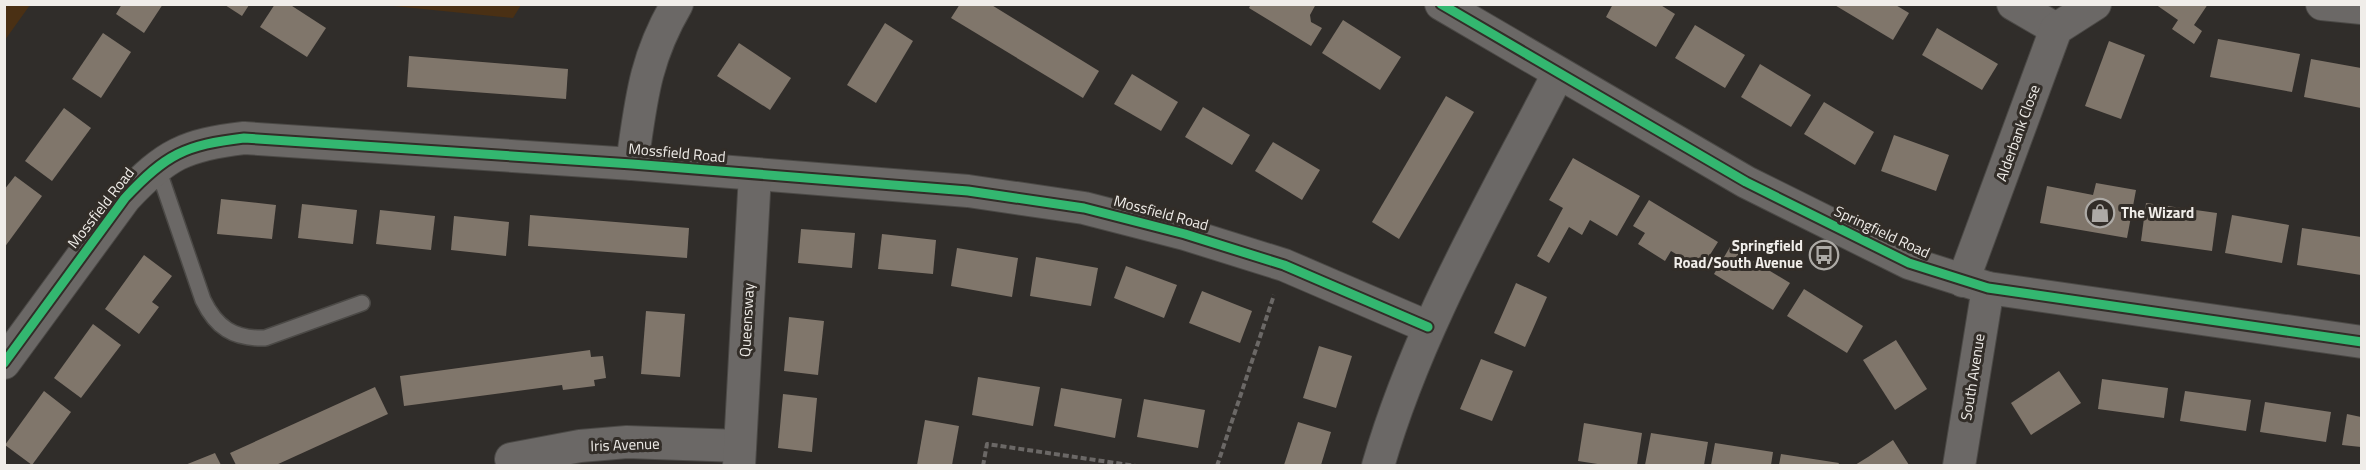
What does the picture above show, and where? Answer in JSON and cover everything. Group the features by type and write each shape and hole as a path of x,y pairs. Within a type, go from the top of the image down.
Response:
{"street":[{"path":"632,164 644,80 652,52 677,4"},
{"name":"Springfield Road","path":"1441,4 1746,182 1909,263 1976,285 2361,342"},
{"path":"2013,4 2056,29 2095,4"},
{"path":"2322,4 2361,8"},
{"name":"Alderbank Close","path":"1976,285 2056,29"},
{"path":"1378,465 1388,431 1428,327 1558,74"},
{"name":"Mossfield Road","path":"4,363 125,198 157,166 170,156 204,143 244,138 632,164 968,191 1084,208 1185,234 1284,265 1428,327"},
{"name":"Queensway","path":"739,456 755,174"},
{"name":"South Avenue","path":"1959,465 1976,285"},
{"name":"Iris Avenue","path":"511,459 580,446 627,442 739,456"}],"lane":[{"path":"157,166 202,300 221,328 250,338 264,338 362,303"}],"path":[{"path":"1217,465 1284,265"},
{"path":"983,465 987,444 1136,465"}],"shaded area":[{"path":"4,5 30,5 5,40"},
{"path":"383,5 521,5 513,18"}],"building":[{"path":"122,4 163,4 144,33 116,14"},
{"path":"275,4 289,4 326,28 307,57 260,27"},
{"path":"960,4 990,4 1099,71 1083,98 951,18"},
{"path":"1251,4 1316,4 1310,15 1311,22 1322,28 1311,46 1249,8"},
{"path":"1613,4 1659,4 1675,14 1656,47 1606,17"},
{"path":"1833,4 1894,4 1909,13 1893,40"},
{"path":"2155,4 2208,4 2194,25 2202,31 2194,44 2172,29 2178,20"},
{"path":"225,5 249,5 242,16"},
{"path":"1343,20 1401,57 1380,90 1322,53"},
{"path":"885,23 913,41 876,103 847,85"},
{"path":"1695,25 1745,55 1725,88 1675,58"},
{"path":"1937,28 1998,64 1982,90 1922,55"},
{"path":"103,33 131,52 101,98 72,79"},
{"path":"2218,39 2300,54 2292,92 2210,77"},
{"path":"2109,41 2145,55 2121,119 2085,106"},
{"path":"739,43 791,78 770,110 717,76"},
{"path":"409,56 568,69 566,99 407,87"},
{"path":"2311,59 2361,68 2361,108 2304,97"},
{"path":"1760,64 1811,95 1791,127 1741,97"},
{"path":"1132,74 1178,102 1161,131 1114,104"},
{"path":"1446,96 1474,112 1399,239 1372,222"},
{"path":"1824,102 1874,132 1855,165 1804,134"},
{"path":"1203,107 1250,135 1232,165 1185,137"},
{"path":"64,108 91,128 52,181 25,161"},
{"path":"1894,135 1949,155 1936,191 1881,171"},
{"path":"1273,142 1320,170 1302,200 1255,171"},
{"path":"1573,158 1640,196 1617,236 1590,220 1582,235 1569,227 1549,263 1537,256 1563,208 1549,200"},
{"path":"15,176 42,196 4,248 4,190"},
{"path":"2096,183 2136,190 2127,238 2040,223 2047,186 2093,195"},
{"path":"221,199 276,205 272,239 217,234"},
{"path":"1649,200 1718,242 1701,269 1671,251 1665,261 1638,244 1645,233 1633,226"},
{"path":"2146,203 2217,213 2212,251 2141,241"},
{"path":"302,204 357,210 353,244 298,238"},
{"path":"380,210 435,216 431,250 376,244"},
{"path":"530,215 689,228 687,258 528,246"},
{"path":"2232,215 2289,225 2282,263 2225,253"},
{"path":"454,216 509,222 506,256 451,250"},
{"path":"2302,228 2361,237 2361,275 2297,265"},
{"path":"801,229 855,233 852,268 798,263"},
{"path":"882,234 936,240 933,274 878,269"},
{"path":"1730,247 1790,283 1773,310 1714,274"},
{"path":"957,248 1018,258 1012,297 951,286"},
{"path":"144,255 172,276 152,302 159,307 139,334 105,309"},
{"path":"1036,257 1098,268 1091,306 1030,296"},
{"path":"1126,266 1177,285 1164,318 1114,298"},
{"path":"1516,283 1547,297 1525,347 1494,333"},
{"path":"1804,289 1863,326 1847,353 1787,316"},
{"path":"1202,291 1252,311 1240,343 1189,323"},
{"path":"646,311 685,314 680,377 641,374"},
{"path":"789,317 824,321 818,375 784,371"},
{"path":"93,324 121,345 81,398 54,378"},
{"path":"1896,340 1927,389 1895,410 1863,360"},
{"path":"1319,346 1352,356 1336,408 1303,398"},
{"path":"590,350 591,357 603,356 606,378 594,380 595,386 563,390 562,385 404,406 400,376"},
{"path":"1481,359 1513,371 1492,421 1460,409"},
{"path":"2059,371 2081,403 2031,435 2011,403"},
{"path":"978,377 1040,387 1033,426 972,415"},
{"path":"2102,379 2168,388 2164,418 2098,409"},
{"path":"375,387 388,414 276,465 236,465 230,453"},
{"path":"1061,388 1122,399 1115,438 1054,426"},
{"path":"44,391 71,412 32,465 5,445"},
{"path":"2185,391 2251,400 2246,431 2180,421"},
{"path":"783,394 817,398 812,452 778,448"},
{"path":"1144,399 1205,410 1198,448 1137,437"},
{"path":"2265,402 2331,412 2326,442 2260,432"},
{"path":"2347,414 2361,417 2361,447 2342,445"},
{"path":"925,420 959,426 952,465 917,465"},
{"path":"1298,422 1331,432 1321,465 1284,465"},
{"path":"1584,423 1642,433 1637,465 1604,465 1578,461"},
{"path":"1651,433 1708,442 1704,465 1645,465"},
{"path":"1893,440 1909,465 1855,465 1868,457"},
{"path":"1715,443 1773,452 1771,465 1711,465"},
{"path":"215,453 221,465 185,465"},
{"path":"1781,454 1839,463 1838,465 1779,465"}],"cycle path":[{"path":"1441,4 1746,182 1909,263 1988,288 2362,342"},
{"path":"4,363 125,198 139,183 165,162 191,148 244,138 632,164 968,191 1084,208 1185,234 1284,265 1428,327"}],"place":[{"name":"The Wizard","path":"2100,213"},
{"name":"Springfield Road/South Avenue","path":"1824,255"}]}
